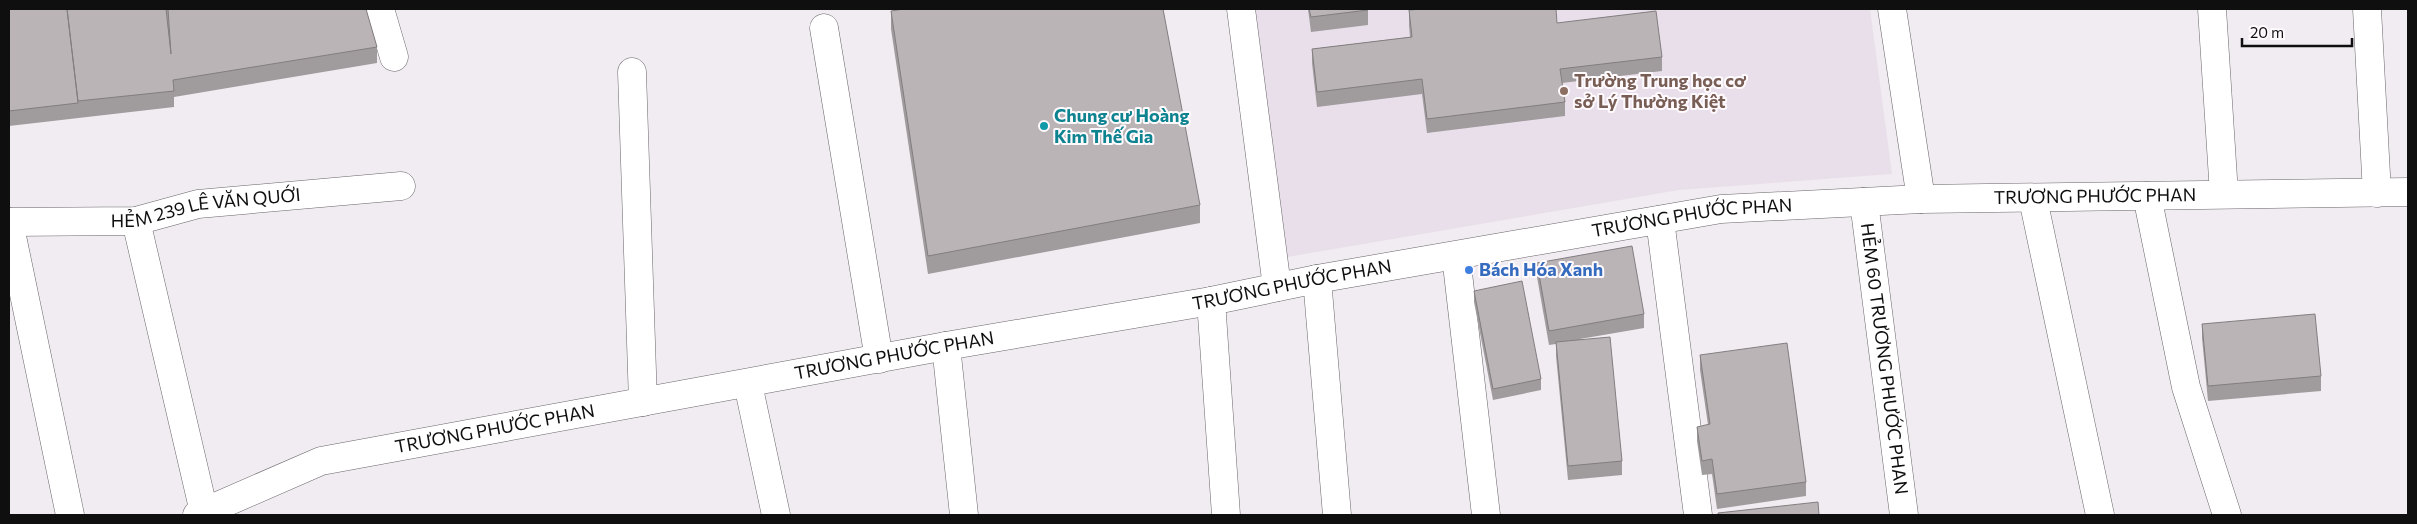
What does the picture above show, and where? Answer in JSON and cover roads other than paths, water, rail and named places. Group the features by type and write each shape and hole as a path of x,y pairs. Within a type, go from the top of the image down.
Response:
{"street":[{"path":"380,9 394,57"},
{"path":"1241,9 1277,287"},
{"path":"1892,9 1921,199"},
{"path":"2212,9 2224,194"},
{"path":"2366,9 2377,193"},
{"path":"824,28 879,359"},
{"path":"632,72 643,402"},
{"name":"HẺM 239 LÊ VĂN QUỚI","path":"9,222 136,220 198,204 401,186"},
{"name":"TRƯƠNG PHƯỚC PHAN","path":"201,514 321,461 748,384 946,346 1211,301 1317,279 1721,209 1921,199 2033,199 2408,192"},
{"path":"2147,196 2186,387 2226,515"},
{"path":"2033,199 2100,515"},
{"name":"HẺM 60 TRƯƠNG PHƯỚC PHAN","path":"1864,202 1904,515"},
{"path":"136,220 201,514"},
{"path":"1660,220 1698,515"},
{"path":"9,222 70,515"},
{"path":"1456,256 1486,515"},
{"path":"1317,279 1337,515"},
{"path":"1211,301 1226,515"},
{"path":"946,346 964,515"},
{"path":"748,384 776,515"}],"place":[{"name":"Trường Trung học cơ sở Lý Thường Kiệt","path":"1564,91"},
{"name":"Chung cư Hoàng Kim Thế Gia","path":"1044,126"},
{"name":"Bách Hóa Xanh","path":"1469,270"}]}
